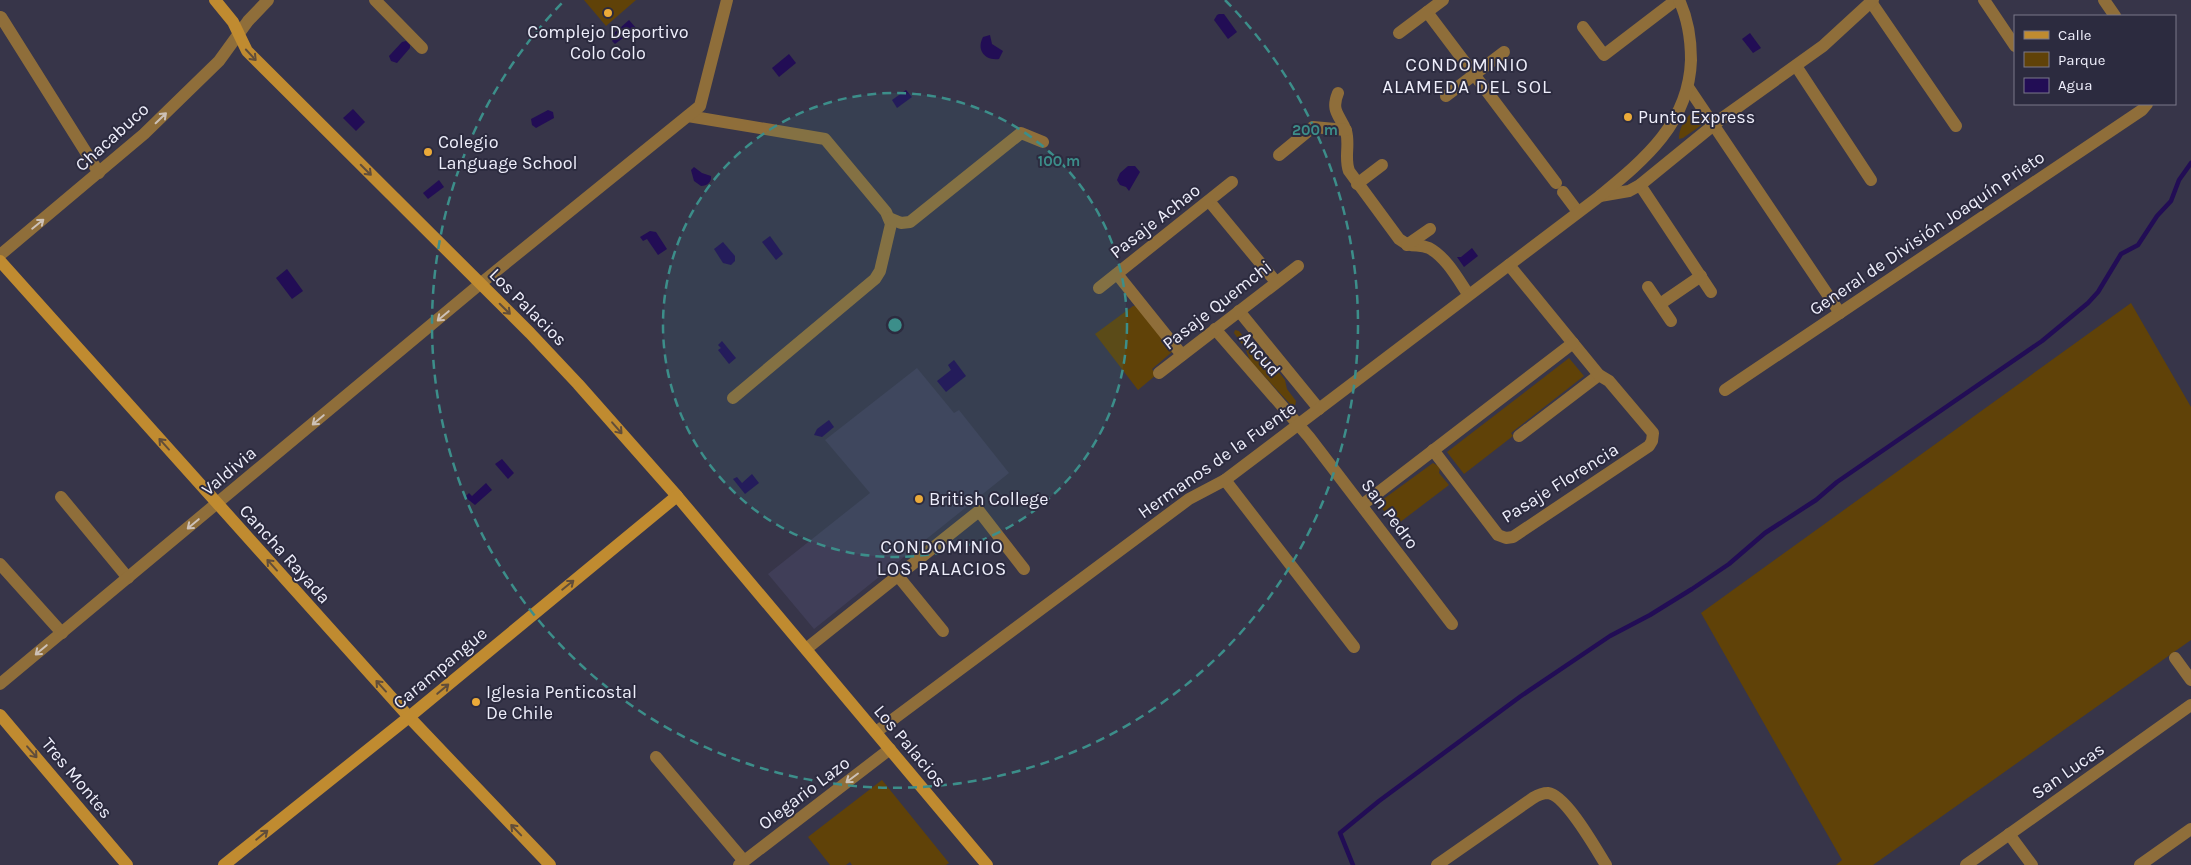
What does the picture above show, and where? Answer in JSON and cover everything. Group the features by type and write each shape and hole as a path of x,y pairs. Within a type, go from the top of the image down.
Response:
{"main road":[{"name":"Los Palacios","path":"215,0 232,22 246,51 578,384 677,496 987,865"},
{"name":"Cancha Rayada","path":"0,261 409,717 550,865"},
{"name":"Carampangue","path":"224,865 409,717 677,496"},
{"name":"Tres Montes","path":"0,715 127,865"}],"street":[{"name":"Chacabuco","path":"0,255 100,173 204,76 227,51 248,21 268,0"},
{"path":"375,0 422,48"},
{"name":"Valdivia","path":"0,684 480,284 700,106 727,0"},
{"path":"1399,33 1443,0"},
{"path":"1583,27 1604,55 1678,0"},
{"name":"Hermanos de la Fuente","path":"876,732 1189,499 1225,480 1468,294 1600,196 1638,165 1659,142 1674,121 1688,87 1691,47 1685,12 1678,0"},
{"path":"1984,0 2014,45"},
{"path":"2104,0 2114,15"},
{"path":"1600,196 1629,191 1640,185 1714,125 1796,66 1846,27 1872,1 1956,126"},
{"path":"1427,12 1578,212"},
{"path":"1,18 100,173"},
{"path":"1446,96 1504,52"},
{"path":"1796,66 1871,180"},
{"path":"1688,87 1840,313"},
{"path":"1338,93 1335,108 1346,130 1348,142 1345,162 1357,184 1399,239 1407,245 1424,247 1436,253 1444,260 1468,294"},
{"name":"General de División Joaquín Prieto","path":"1725,390 2142,110 2145,105"},
{"path":"688,116 825,139 889,218 901,223 910,222 1020,133 1043,142"},
{"path":"1279,155 1313,127 1346,130"},
{"path":"1357,184 1382,165"},
{"name":"Pasaje Achao","path":"1099,288 1232,182"},
{"path":"1640,185 1711,292"},
{"path":"1209,201 1276,282"},
{"path":"733,398 875,279 880,271 890,230 889,218"},
{"path":"1407,245 1430,229"},
{"name":"Pasaje Florencia","path":"1433,450 1498,535 1506,538 1513,537 1649,446 1652,441 1653,433 1609,381 1599,374 1509,265"},
{"name":"Pasaje Quemchi","path":"1159,372 1298,266"},
{"path":"1117,274 1182,355"},
{"path":"1660,304 1701,276"},
{"path":"1648,287 1671,321"},
{"name":"Ancud","path":"1239,311 1319,409"},
{"name":"Ancud","path":"1215,329 1298,425"},
{"path":"1362,505 1573,343"},
{"path":"1519,436 1599,374"},
{"name":"San Pedro","path":"1298,425 1362,505 1452,624"},
{"path":"1225,480 1354,647"},
{"path":"61,497 128,578"},
{"path":"806,650 979,511 1024,569"},
{"path":"0,564 62,632"},
{"path":"898,576 943,631"},
{"path":"2175,658 2191,680"},
{"name":"San Lucas","path":"1966,865 2191,705"},
{"name":"Olegario Lazo","path":"742,863 890,749"},
{"path":"656,757 742,863"},
{"path":"1437,865 1533,798 1540,794 1548,793 1564,803 1606,865"},
{"path":"2140,865 2191,829"},
{"path":"2009,834 2032,865"}],"shaded area":[{"name":"British College","path":"917,368 954,413 959,410 1009,473 814,629 768,574 870,493 825,440"}],"green space":[{"name":"Complejo Deportivo Colo Colo","path":"584,0 636,0 606,26"},
{"path":"1692,113 1698,113 1703,119 1703,124 1679,139 1683,124"},
{"path":"2131,303 2191,407 2191,640 1873,865 1836,865 1842,860 1701,613"},
{"path":"1133,306 1137,306 1172,352 1152,369 1156,375 1138,390 1095,334"},
{"path":"1235,330 1239,331 1251,346 1262,351 1285,380 1287,389 1296,401 1295,406 1292,406 1250,361 1246,350 1234,333"},
{"path":"1569,358 1584,376 1511,433 1513,436 1464,474 1447,452"},
{"path":"1433,463 1440,467 1439,473 1449,485 1395,526 1378,503"},
{"path":"882,780 949,863 946,865 852,865 850,862 846,865 830,865 808,837"}],"water":[{"path":"1219,14 1224,14 1237,32 1228,39 1214,20"},
{"path":"629,20 636,28 615,44 612,41 615,37 612,35"},
{"path":"1750,33 1761,48 1753,53 1742,39"},
{"path":"990,35 992,44 1003,51 999,59 986,56 981,50 983,37"},
{"path":"406,41 410,48 397,63 391,61 389,56 402,42"},
{"path":"789,54 796,63 779,77 772,68"},
{"path":"906,90 912,97 897,108 892,100"},
{"path":"353,109 365,122 356,131 343,118"},
{"path":"548,110 553,112 554,118 536,128 532,125 531,119"},
{"path":"1128,166 1135,166 1140,172 1129,191 1126,187 1120,185 1117,180 1120,173"},
{"path":"694,167 702,173 711,176 709,183 701,186 694,181 691,170"},
{"path":"439,180 444,187 428,199 423,193"},
{"path":"650,231 656,232 667,249 658,255 647,239 643,241 640,237"},
{"path":"770,236 783,254 776,260 762,242"},
{"path":"723,242 735,256 735,261 731,265 723,263 714,249"},
{"path":"1472,248 1478,256 1464,267 1457,257 1461,257"},
{"path":"287,269 303,291 292,299 276,278"},
{"path":"722,341 736,358 729,364 718,350 721,348 718,345"},
{"path":"954,360 966,376 946,392 937,381 951,370 948,365"},
{"path":"829,420 834,427 822,437 814,435 817,429"},
{"path":"502,459 514,473 508,479 495,464"},
{"path":"752,474 759,483 745,494 733,479 737,477 742,483"},
{"path":"486,483 492,490 475,505 465,497 469,493 472,496"}],"waterway":[{"path":"1353,865 1340,833 1379,801 1521,696 1610,636 1650,615 1729,564 1765,533 1816,500 1837,482 2042,341 2088,303 2098,292 2121,254 2138,245 2157,216 2171,201 2179,180 2191,163"}],"place":[{"name":"Complejo Deportivo Colo Colo","path":"608,13"},
{"name":"Punto Express","path":"1628,117"},
{"name":"Colegio Language School","path":"428,152"},
{"name":"British College","path":"919,499"},
{"name":"Iglesia Penticostal De Chile","path":"476,702"}],"district":[{"name":"CONDOMINIO ALAMEDA DEL SOL","path":"1467,75"},
{"name":"CONDOMINIO LOS PALACIOS","path":"942,557"}]}
